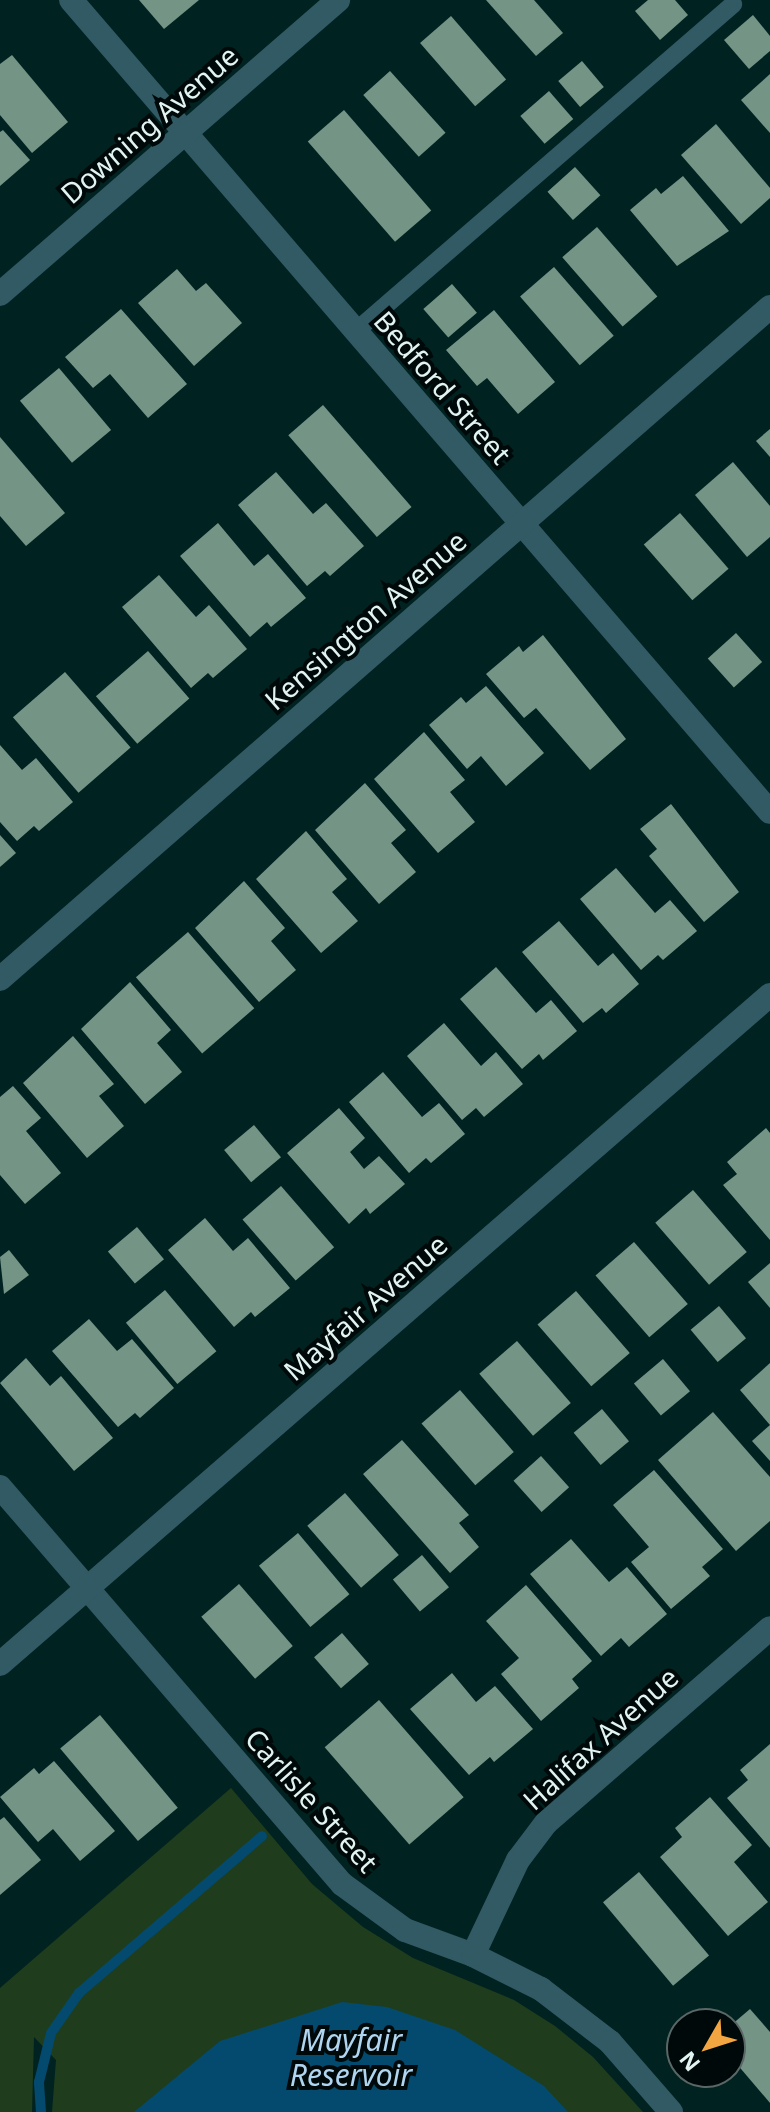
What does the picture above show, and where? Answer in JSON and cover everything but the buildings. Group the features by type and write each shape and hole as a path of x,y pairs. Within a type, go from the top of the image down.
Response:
{"street":[{"name":"Bedford Street","path":"71,0 770,812"},
{"name":"Downing Avenue","path":"0,294 338,0"},
{"name":"Kensington Avenue","path":"0,979 770,307"},
{"name":"Mayfair Avenue","path":"0,1664 770,995"},
{"name":"Carlisle Street","path":"0,1487 342,1884 405,1930 473,1955 541,1989 610,2042 671,2112"},
{"name":"Halifax Avenue","path":"473,1955 518,1860 546,1823 770,1628"}],"lane":[{"path":"356,331 733,4"}],"green space":[{"path":"231,1788 312,1884 363,1927 413,1958 514,2000 555,2026 593,2057 643,2112 52,2112 56,2060 34,2037 32,2112 0,2112 0,1988"}],"water":[{"name":"Mayfair Reservoir","path":"342,2002 387,2007 455,2030 544,2086 568,2112 134,2112 220,2041"}],"waterway":[{"path":"41,2112 39,2082 51,2033 79,1993 262,1836"}]}
